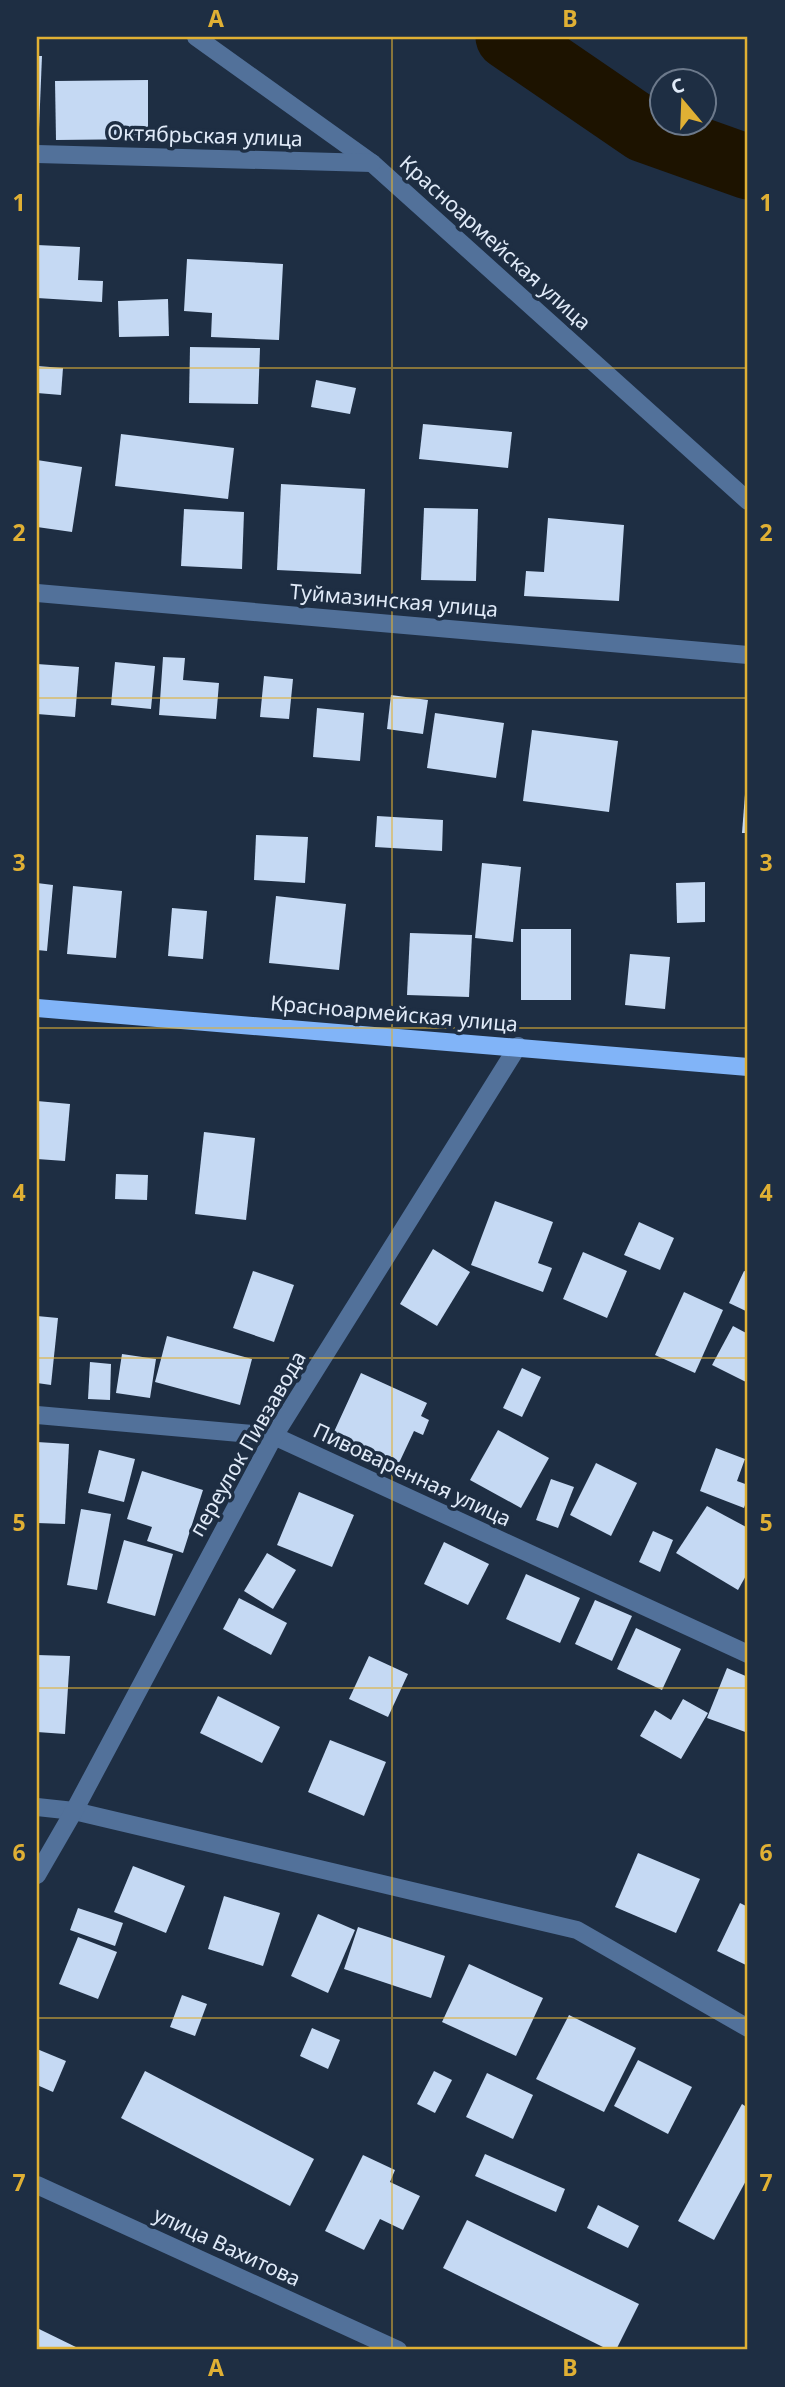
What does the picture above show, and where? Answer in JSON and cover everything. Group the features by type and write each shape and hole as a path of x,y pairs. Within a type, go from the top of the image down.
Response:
{"main road":[{"name":"Красноармейская улица","path":"37,1008 748,1067"}],"street":[{"name":"Красноармейская улица","path":"197,38 372,163 748,501"},
{"name":"Октябрьская улица","path":"37,154 372,163"},
{"name":"Туймазинская улица","path":"37,593 748,655"},
{"name":"переулок Пивзавода","path":"37,1875 74,1811 274,1436 518,1046"},
{"name":"Пивоваренная улица","path":"37,1415 274,1436 748,1654"},
{"path":"37,1807 74,1811 577,1930 748,2028"},
{"name":"улица Вахитова","path":"37,2185 398,2350"}],"building":[{"path":"37,56 42,56 39,129 37,129"},
{"path":"148,80 148,139 56,140 55,81"},
{"path":"37,245 80,247 78,280 103,281 102,302 37,298"},
{"path":"187,259 283,264 279,340 211,337 212,313 184,311"},
{"path":"168,299 169,336 119,337 118,301"},
{"path":"190,347 260,348 258,404 189,403"},
{"path":"37,366 63,368 61,395 37,393"},
{"path":"316,380 356,388 350,414 311,407"},
{"path":"423,424 512,432 508,468 419,459"},
{"path":"121,434 234,448 228,499 115,486"},
{"path":"37,460 82,467 72,532 37,527"},
{"path":"281,484 365,489 361,574 277,570"},
{"path":"424,508 478,509 476,581 421,580"},
{"path":"184,509 244,512 242,569 181,566"},
{"path":"548,518 624,525 619,601 524,596 526,571 544,572"},
{"path":"163,657 185,658 183,680 219,683 216,719 159,715"},
{"path":"115,662 155,666 151,709 111,705"},
{"path":"37,664 79,667 75,717 37,714"},
{"path":"264,676 293,679 289,719 260,717"},
{"path":"391,695 428,700 423,734 387,729"},
{"path":"317,708 364,713 360,761 313,757"},
{"path":"435,713 504,723 496,778 427,768"},
{"path":"532,730 618,741 609,812 523,801"},
{"path":"746,781 748,833 742,833"},
{"path":"377,816 443,820 442,851 375,847"},
{"path":"256,835 308,837 305,883 254,880"},
{"path":"482,863 521,867 513,942 475,938"},
{"path":"705,882 705,922 677,923 676,883"},
{"path":"37,883 53,885 47,951 37,950"},
{"path":"73,886 122,891 116,958 67,954"},
{"path":"276,896 346,904 339,970 269,963"},
{"path":"172,908 207,911 203,959 168,956"},
{"path":"521,929 571,929 571,1000 521,1000"},
{"path":"410,933 472,935 469,997 407,995"},
{"path":"630,954 670,957 665,1009 625,1005"},
{"path":"37,1101 70,1104 65,1161 37,1159"},
{"path":"204,1132 255,1138 246,1220 195,1214"},
{"path":"116,1174 148,1175 147,1200 115,1199"},
{"path":"495,1201 553,1222 538,1263 552,1268 543,1292 471,1265"},
{"path":"639,1222 674,1238 660,1270 624,1255"},
{"path":"433,1249 470,1272 437,1326 400,1304"},
{"path":"583,1252 627,1271 607,1318 563,1299"},
{"path":"253,1271 294,1285 274,1342 233,1328"},
{"path":"744,1271 748,1272 748,1312 729,1303"},
{"path":"684,1292 723,1310 695,1373 655,1355"},
{"path":"37,1316 58,1318 51,1385 37,1383"},
{"path":"733,1326 748,1334 746,1382 712,1365"},
{"path":"167,1336 252,1359 240,1405 155,1382"},
{"path":"122,1354 156,1359 150,1398 116,1393"},
{"path":"90,1362 111,1364 110,1400 88,1399"},
{"path":"522,1368 541,1377 522,1417 503,1408"},
{"path":"361,1373 427,1403 421,1416 429,1420 423,1435 414,1431 399,1463 333,1434"},
{"path":"498,1430 549,1458 521,1508 470,1480"},
{"path":"37,1442 69,1444 65,1524 37,1523"},
{"path":"716,1448 745,1459 737,1481 748,1485 744,1508 700,1491"},
{"path":"99,1450 135,1459 124,1502 88,1493"},
{"path":"596,1463 637,1483 611,1536 570,1515"},
{"path":"142,1471 203,1490 183,1553 147,1541 152,1527 127,1519"},
{"path":"551,1479 574,1487 558,1528 536,1520"},
{"path":"299,1492 354,1515 332,1567 277,1545"},
{"path":"707,1506 748,1528 748,1572 738,1590 676,1553"},
{"path":"81,1509 111,1514 97,1590 67,1585"},
{"path":"653,1531 673,1540 660,1572 639,1562"},
{"path":"124,1540 173,1554 155,1616 107,1603"},
{"path":"444,1542 489,1564 468,1605 424,1584"},
{"path":"267,1553 296,1570 273,1609 244,1591"},
{"path":"526,1574 580,1598 560,1643 506,1619"},
{"path":"239,1598 287,1623 271,1655 223,1629"},
{"path":"595,1600 632,1616 612,1661 575,1644"},
{"path":"636,1628 681,1649 662,1690 617,1669"},
{"path":"37,1655 70,1656 65,1734 37,1732"},
{"path":"369,1656 408,1674 388,1717 349,1699"},
{"path":"727,1668 748,1677 748,1733 707,1718"},
{"path":"218,1696 280,1727 262,1763 200,1733"},
{"path":"683,1699 708,1713 681,1759 640,1736 655,1710 671,1720"},
{"path":"330,1740 386,1762 364,1816 308,1792"},
{"path":"638,1853 700,1879 676,1933 615,1907"},
{"path":"133,1866 185,1886 166,1933 114,1912"},
{"path":"224,1896 280,1913 263,1966 208,1949"},
{"path":"740,1903 748,1907 748,1966 717,1951"},
{"path":"78,1908 123,1923 115,1946 70,1930"},
{"path":"318,1914 355,1930 328,1993 291,1976"},
{"path":"358,1927 445,1956 431,1998 344,1969"},
{"path":"78,1937 117,1952 98,1999 59,1984"},
{"path":"469,1964 543,1998 516,2056 442,2022"},
{"path":"182,1995 207,2004 195,2036 170,2027"},
{"path":"569,2015 636,2048 604,2112 536,2079"},
{"path":"312,2028 340,2040 328,2069 300,2056"},
{"path":"37,2049 66,2061 53,2092 37,2085"},
{"path":"638,2060 692,2087 668,2134 614,2106"},
{"path":"145,2071 314,2159 290,2206 121,2118"},
{"path":"434,2071 452,2080 435,2113 417,2104"},
{"path":"487,2073 533,2095 513,2139 466,2117"},
{"path":"742,2104 748,2108 748,2177 714,2240 678,2221"},
{"path":"485,2154 565,2189 556,2212 475,2176"},
{"path":"363,2155 395,2170 390,2182 420,2196 403,2230 380,2219 364,2250 325,2231"},
{"path":"598,2205 639,2226 628,2248 587,2228"},
{"path":"467,2220 639,2304 616,2350 609,2350 443,2268"},
{"path":"37,2328 82,2350 37,2350"}],"waterway":[{"path":"508,37 644,130 748,167"}]}
